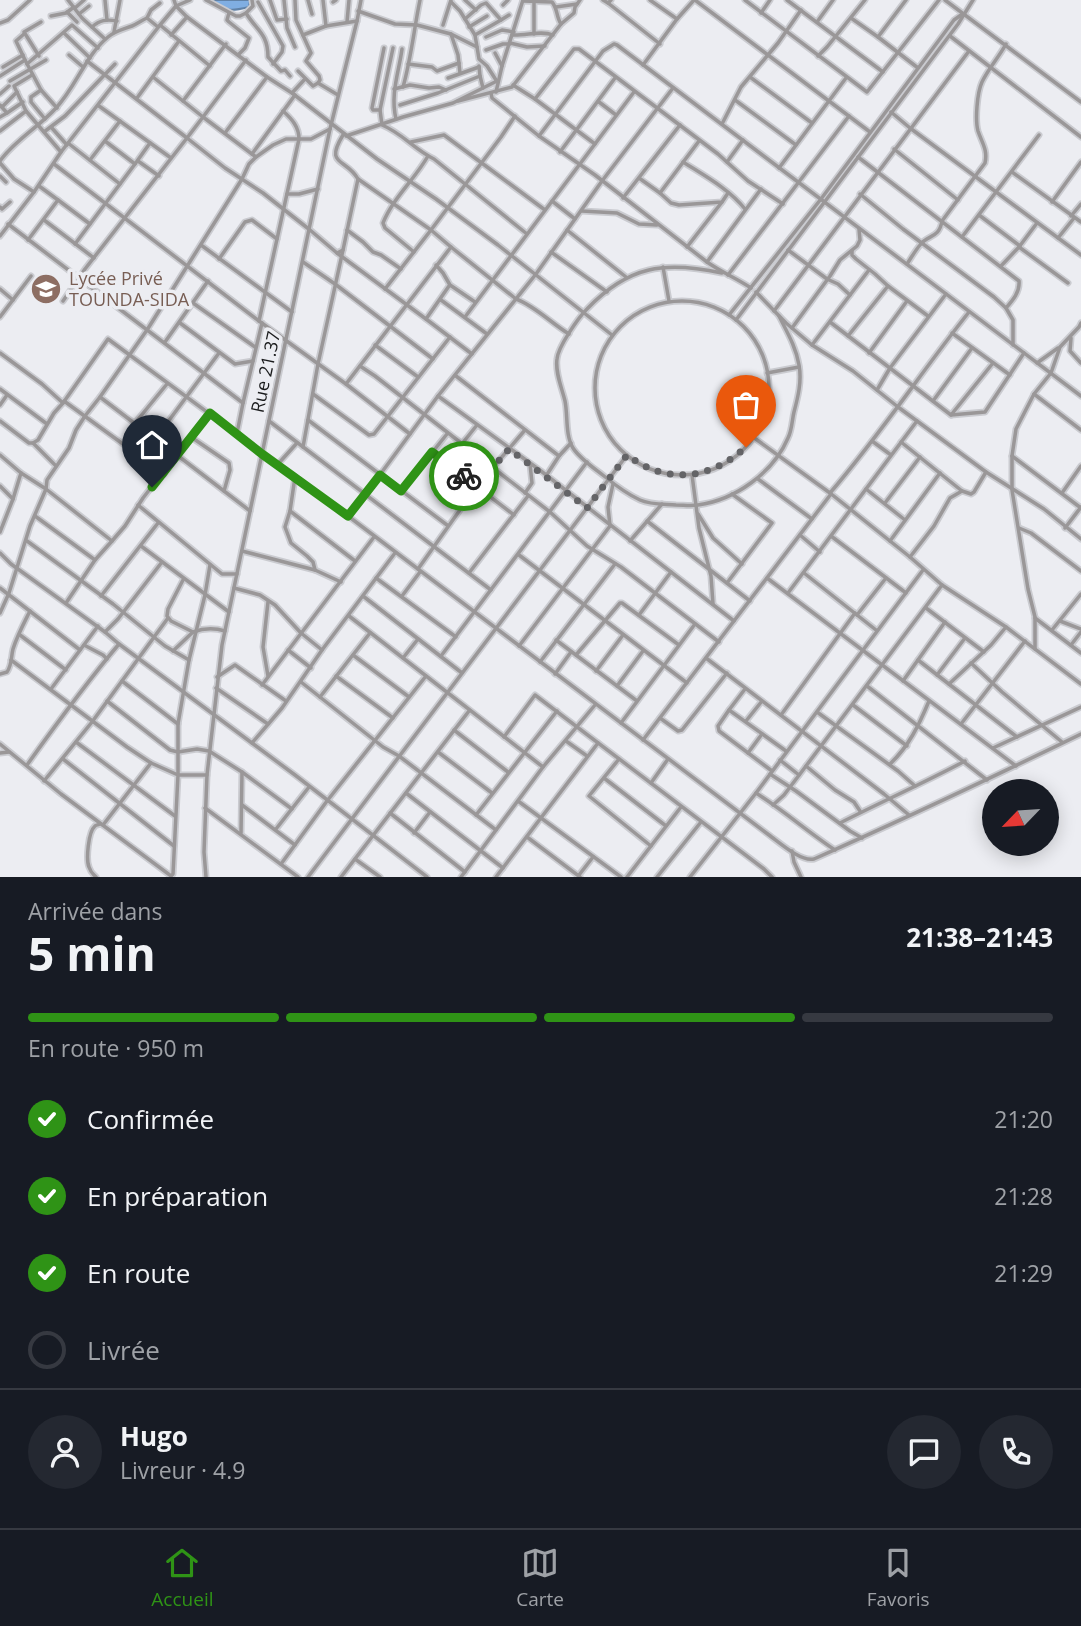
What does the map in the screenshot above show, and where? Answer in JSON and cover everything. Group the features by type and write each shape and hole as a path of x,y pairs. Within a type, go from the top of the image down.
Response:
{"street":[{"path":"0,23 8,20 30,0"},
{"path":"68,0 79,15 105,39"},
{"path":"51,16 67,12 84,0"},
{"path":"105,0 107,20"},
{"path":"114,32 120,0"},
{"path":"0,236 175,3 190,0"},
{"path":"206,0 240,16 258,3"},
{"path":"252,0 258,3 283,46 281,55 273,64"},
{"path":"270,0 277,20 287,19"},
{"path":"284,0 287,28 295,47"},
{"path":"295,0 296,20 311,53 307,63 319,76 318,83"},
{"path":"308,0 312,14"},
{"path":"323,0 327,26"},
{"path":"347,22 349,0"},
{"name":"Rue 21.37","path":"206,877 206,775 225,631 331,127 361,0"},
{"path":"403,87 420,0"},
{"path":"465,0 476,10"},
{"path":"503,5 508,0"},
{"path":"603,0 660,44"},
{"path":"650,0 677,19"},
{"path":"643,65 694,0 870,132"},
{"path":"745,0 867,92 939,0"},
{"path":"761,13 769,0"},
{"path":"787,0 883,72"},
{"path":"817,22 833,0"},
{"path":"818,56 865,0"},
{"path":"878,37 906,0"},
{"path":"945,0 1081,102"},
{"path":"729,315 858,157 973,0"},
{"path":"443,24 451,1 475,35 483,88"},
{"path":"561,24 556,7 551,2 523,1 492,98 722,273"},
{"path":"534,1 534,34"},
{"path":"466,19 480,2 488,4 501,20"},
{"path":"556,7 567,2 577,2 575,13 561,24 510,88 344,135 335,150 335,156 358,179 431,230 516,299 569,334"},
{"path":"796,7 800,2"},
{"path":"34,192 14,179 0,162 12,147 57,108 105,39 114,32 147,18 151,10 160,3"},
{"path":"175,3 187,17 293,94 331,127 449,208 612,335"},
{"path":"79,15 89,6"},
{"path":"722,124 741,87 787,32 801,10"},
{"path":"358,11 395,24 414,25 451,34 477,47"},
{"path":"67,12 77,22"},
{"path":"229,13 227,20 249,38 239,54"},
{"path":"246,13 265,40 268,57 290,76"},
{"path":"736,320 870,132 954,20 963,14"},
{"path":"475,35 509,15"},
{"path":"469,27 487,16"},
{"path":"171,35 187,17"},
{"path":"147,18 210,66"},
{"path":"851,18 918,68"},
{"path":"92,27 99,21 117,21"},
{"path":"303,35 327,26 357,21"},
{"path":"41,22 16,41 41,90 57,108"},
{"path":"0,76 39,56 72,25 98,48"},
{"path":"486,37 502,30 513,34 545,32 553,35"},
{"path":"64,33 103,75 472,354"},
{"path":"24,34 39,56"},
{"path":"451,34 460,73"},
{"path":"949,36 1081,137"},
{"path":"136,98 179,41"},
{"path":"486,50 510,43 527,47 545,46"},
{"path":"183,101 226,44"},
{"path":"539,136 603,51 614,44 1081,396"},
{"path":"907,264 922,242 937,233 942,221 986,159 986,149 978,129 977,108 981,86 1006,44"},
{"path":"380,110 372,108 384,48"},
{"path":"382,125 380,110 393,48"},
{"path":"396,119 394,89 402,49"},
{"path":"535,99 574,50 579,49 680,125 748,181 783,204"},
{"path":"774,311 969,51"},
{"path":"495,53 502,66"},
{"path":"69,55 83,67"},
{"path":"479,59 497,82"},
{"path":"3,67 46,60"},
{"path":"63,301 246,60"},
{"path":"0,94 26,62"},
{"path":"408,64 432,67 437,71 459,63"},
{"path":"44,132 65,116 115,64"},
{"path":"448,78 479,66"},
{"path":"298,71 313,86 318,83"},
{"path":"32,75 15,85 17,92 26,111 61,152"},
{"path":"225,133 267,76"},
{"path":"400,105 480,76"},
{"path":"750,76 812,123"},
{"path":"153,77 254,155"},
{"path":"560,152 615,78"},
{"path":"779,168 846,78"},
{"path":"0,613 47,480 69,448 85,416 147,330 242,179 254,155 293,94 306,79"},
{"path":"458,101 497,82"},
{"path":"318,83 338,95"},
{"path":"394,89 410,85 446,90"},
{"path":"513,85 595,144"},
{"path":"348,516 438,396 536,274 673,88"},
{"path":"41,90 31,97 31,102 45,119"},
{"path":"7,113 1,106 17,92"},
{"path":"464,317 634,92"},
{"path":"735,100 796,145"},
{"path":"598,101 617,115"},
{"path":"0,117 23,102"},
{"path":"98,106 171,159"},
{"path":"0,131 26,111"},
{"path":"237,434 299,139 293,120 283,111"},
{"path":"891,112 1081,256"},
{"path":"385,289 449,208 515,116"},
{"path":"728,275 849,116"},
{"path":"90,160 120,121"},
{"path":"382,125 436,160 527,234"},
{"path":"623,198 680,125"},
{"path":"51,127 68,144 120,184"},
{"path":"254,155 286,139 311,139 331,127"},
{"path":"411,142 444,135 545,210"},
{"path":"962,237 1039,135"},
{"path":"727,162 743,140"},
{"path":"105,141 159,176"},
{"path":"660,193 699,141"},
{"path":"75,244 150,143"},
{"path":"894,149 958,200"},
{"path":"414,252 383,226 387,213 421,170 428,156"},
{"path":"858,157 1019,281 1015,298 1006,308"},
{"path":"683,162 708,177 746,210"},
{"path":"54,164 410,434"},
{"path":"1052,202 1080,165"},
{"path":"1011,172 1081,222"},
{"path":"0,176 6,182"},
{"path":"639,178 678,205 722,202"},
{"path":"303,447 358,179"},
{"path":"39,186 90,224"},
{"path":"288,194 318,189"},
{"path":"707,262 761,189"},
{"path":"687,247 728,193"},
{"path":"860,194 1006,308 1013,320 1013,345"},
{"path":"28,240 58,200"},
{"path":"552,201 575,219"},
{"path":"0,207 2,209 10,202"},
{"path":"1058,238 1081,204"},
{"path":"582,211 617,213 639,224 659,225"},
{"path":"979,215 1068,283"},
{"path":"44,220 94,258"},
{"path":"219,259 248,220 252,220 277,239"},
{"path":"1001,267 1037,223"},
{"path":"8,224 243,403"},
{"path":"792,328 840,260 852,251 860,240 859,228"},
{"path":"347,230 373,252 382,255 401,269"},
{"path":"567,230 626,278"},
{"path":"201,245 292,312"},
{"path":"346,384 451,247"},
{"path":"337,253 343,250"},
{"path":"788,250 850,295"},
{"path":"852,251 856,259 928,316"},
{"path":"551,252 607,292"},
{"path":"303,262 433,359"},
{"path":"436,265 450,285 475,302"},
{"path":"663,267 669,301"},
{"path":"751,288 722,273 694,268 649,269 626,278 584,312 556,360 571,443 576,452 613,484 639,500 662,504 696,505 732,494 758,479 789,437 799,388 799,366 793,345 779,316"},
{"path":"812,345 869,270"},
{"path":"0,317 32,276"},
{"path":"165,342 208,281"},
{"path":"426,318 450,285"},
{"path":"848,336 888,286"},
{"path":"0,289 13,300"},
{"path":"756,292 812,345 853,371 986,472 1044,509 1081,540"},
{"path":"877,390 890,368 946,294"},
{"path":"441,300 488,334"},
{"path":"669,301 703,303 736,320 758,346 768,373 766,410 753,438 727,462 717,468 692,475 659,472 638,463 620,449 600,420 594,390 596,369 612,335 637,312 669,301"},
{"path":"869,353 907,301"},
{"path":"193,303 256,347"},
{"path":"643,740 969,312"},
{"path":"830,322 951,415 985,412 1024,353"},
{"path":"180,323 235,364 253,361"},
{"path":"1037,363 1060,347 1080,326"},
{"path":"952,333 1010,375"},
{"path":"1071,336 1070,351 1081,363"},
{"path":"313,394 369,435 374,433 450,337"},
{"path":"33,443 38,440 108,339 348,516 740,813 808,860 982,782"},
{"path":"375,345 418,377"},
{"path":"1035,649 1035,618 1012,490 1012,456 1016,429 1034,394 1051,373 1060,347"},
{"path":"933,401 972,348"},
{"path":"0,353 164,474"},
{"path":"141,458 219,353"},
{"path":"951,415 993,363"},
{"path":"360,366 550,512 592,549 719,642"},
{"path":"768,373 799,366"},
{"path":"455,375 559,456"},
{"path":"135,423 167,384"},
{"path":"0,389 47,424"},
{"path":"1034,394 1081,430"},
{"path":"0,405 7,395"},
{"path":"438,396 734,621"},
{"path":"100,397 155,439"},
{"path":"66,603 95,560 125,526 138,505 210,413"},
{"path":"308,420 447,525"},
{"path":"0,421 29,443 33,443 56,466"},
{"path":"269,421 491,590"},
{"path":"788,593 917,421"},
{"path":"461,444 477,425"},
{"path":"402,596 447,525 525,430"},
{"path":"401,491 447,433"},
{"path":"191,437 229,463 230,470 224,491"},
{"path":"753,438 830,493 942,585 1006,627 1081,684"},
{"path":"872,441 891,455"},
{"path":"901,442 962,491 971,494 974,492 986,472"},
{"path":"278,464 297,443"},
{"path":"546,476 571,443"},
{"path":"432,452 514,515"},
{"path":"0,455 112,541"},
{"path":"177,455 250,511"},
{"path":"308,877 627,455"},
{"path":"1012,456 1081,508 1065,528"},
{"path":"885,503 920,457"},
{"path":"441,656 587,462"},
{"path":"469,573 527,495 531,483 530,464"},
{"path":"1062,493 1081,466"},
{"path":"0,532 21,473"},
{"path":"890,541 940,473"},
{"path":"692,475 705,556 710,570 713,605"},
{"path":"295,477 285,527 291,542 307,555 315,570"},
{"path":"758,479 812,519"},
{"path":"519,646 610,526 608,507 613,484"},
{"path":"0,486 13,499"},
{"path":"866,489 905,520"},
{"path":"910,557 934,526 950,498 962,491"},
{"path":"727,583 772,523 732,494"},
{"path":"630,541 662,504"},
{"path":"138,505 222,574 237,574"},
{"path":"290,511 356,562"},
{"path":"697,512 713,538 742,564"},
{"path":"35,516 95,560"},
{"path":"647,521 750,601"},
{"path":"102,596 158,523"},
{"path":"1019,528 1031,533 1081,571"},
{"path":"800,535 820,552"},
{"path":"831,536 906,593"},
{"path":"262,685 374,537"},
{"path":"26,541 154,638 189,660"},
{"path":"141,546 229,612"},
{"path":"242,551 315,570 341,582"},
{"path":"0,553 16,568 98,626 119,645 427,877"},
{"path":"252,743 301,682 395,553"},
{"path":"518,555 687,683"},
{"path":"105,632 162,562"},
{"path":"540,662 615,564"},
{"path":"0,744 44,781 170,876 173,874 178,724 210,565"},
{"path":"690,877 923,570"},
{"path":"639,615 671,572"},
{"path":"804,573 877,631"},
{"path":"376,578 456,637"},
{"path":"767,578 1016,765"},
{"path":"781,715 886,578"},
{"path":"44,781 92,722 168,618 169,609 184,579"},
{"path":"773,805 837,726 942,585"},
{"path":"0,587 82,647 107,659"},
{"path":"234,588 268,600 322,650"},
{"path":"1051,630 1079,599 1081,593"},
{"path":"363,596 462,673"},
{"path":"268,600 263,647 268,676"},
{"path":"576,655 620,603 679,645"},
{"path":"926,608 984,652"},
{"path":"0,674 7,672 10,667 15,645 30,611"},
{"path":"349,616 543,767"},
{"path":"168,618 195,631 225,631"},
{"path":"1035,618 1081,653"},
{"path":"1060,621 1081,630 1070,645"},
{"path":"903,681 945,622"},
{"path":"621,723 695,624"},
{"path":"51,690 98,626"},
{"path":"949,684 984,652 1006,627"},
{"path":"173,651 195,631"},
{"path":"320,697 370,633"},
{"path":"19,635 66,670"},
{"path":"596,671 624,635"},
{"path":"937,675 965,638"},
{"path":"403,658 418,639"},
{"path":"556,640 637,701"},
{"path":"961,724 1025,641"},
{"path":"27,766 70,704 119,645"},
{"path":"288,650 311,668"},
{"path":"617,686 643,651"},
{"path":"555,674 571,652"},
{"path":"353,655 409,698"},
{"path":"706,657 909,816"},
{"path":"11,660 151,763 178,775 206,775"},
{"path":"918,660 1017,737"},
{"path":"971,663 1063,743"},
{"path":"217,677 235,666 286,701"},
{"path":"660,718 678,731 682,730 727,673"},
{"path":"336,676 393,718"},
{"path":"281,864 426,676"},
{"path":"122,681 178,724"},
{"path":"301,682 375,741 399,756 496,830"},
{"path":"867,686 986,779"},
{"path":"216,688 268,724"},
{"path":"746,688 718,729 790,787 862,838"},
{"path":"504,737 535,695 772,877"},
{"path":"107,701 170,750 209,751 292,809"},
{"path":"746,721 762,701"},
{"path":"889,764 907,746 929,701"},
{"path":"461,877 543,767 596,704"},
{"path":"853,705 907,746"},
{"path":"993,748 1081,707"},
{"path":"729,710 786,751"},
{"path":"341,877 469,711"},
{"path":"476,815 556,712"},
{"path":"817,712 915,786"},
{"path":"454,730 508,773"},
{"path":"748,753 762,734"},
{"path":"989,779 1081,734"},
{"path":"566,741 587,757"},
{"path":"76,742 175,816"},
{"path":"496,877 598,743"},
{"path":"438,751 492,793"},
{"path":"0,753 9,752"},
{"path":"63,759 174,846"},
{"path":"619,759 589,796 651,846"},
{"path":"650,783 668,759"},
{"path":"780,760 799,775"},
{"path":"839,823 965,761"},
{"path":"96,877 88,863 92,829 102,824 151,763"},
{"path":"806,766 854,802 861,812"},
{"path":"241,834 242,772"},
{"path":"604,778 666,827"},
{"path":"275,830 309,787"},
{"path":"406,793 503,868"},
{"path":"756,793 835,850"},
{"path":"780,798 783,811"},
{"path":"518,800 621,877"},
{"path":"242,805 295,845"},
{"path":"627,877 681,807"},
{"path":"205,808 298,877"},
{"path":"414,833 430,812"},
{"path":"390,813 465,872"},
{"path":"657,877 701,822"},
{"path":"527,836 579,876 593,856"},
{"path":"792,851 801,877"},
{"path":"355,859 380,877"}],"water":[{"path":"212,0 250,1 249,7 233,10"}],"way so far":[{"path":"464,476 477,486 509,449 587,508 627,455 659,472 692,475 717,468 746,447"}],"place":[{"name":"Lycée Privé TOUNDA-SIDA","path":"46,289"}],"route":[{"path":"152,487 210,413 348,516 380,475 401,491 432,452 464,476"}]}
